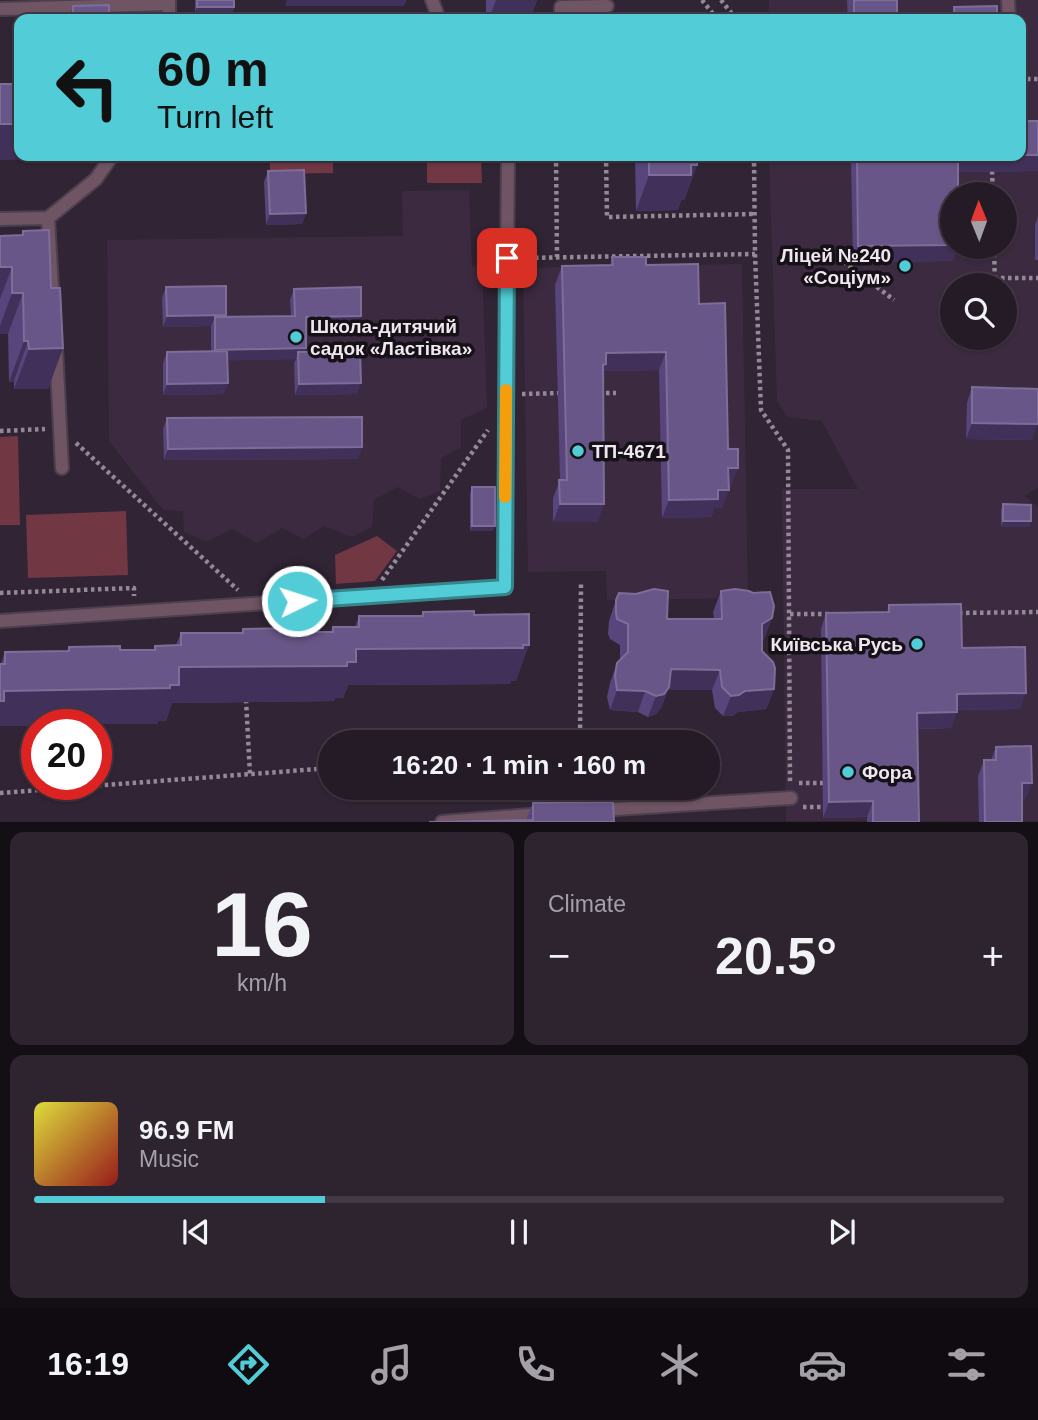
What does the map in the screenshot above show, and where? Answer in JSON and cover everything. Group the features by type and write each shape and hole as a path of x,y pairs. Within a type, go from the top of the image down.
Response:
{"lane":[{"path":"0,9 169,2"},
{"path":"561,14 561,7 607,6"},
{"path":"0,219 48,218 96,179 109,161"},
{"path":"0,621 505,587 508,161"},
{"path":"48,218 62,468"},
{"path":"581,811 617,815 790,798"},
{"path":"442,821 553,813"}],"path":[{"path":"702,0 713,14"},
{"path":"721,0 732,14"},
{"path":"555,161 557,257"},
{"path":"606,161 607,217 754,214"},
{"path":"754,161 761,410 789,450 790,798"},
{"path":"992,171 992,182"},
{"path":"507,258 755,254"},
{"path":"838,257 894,300"},
{"path":"1017,278 1038,278"},
{"path":"506,403 525,393 564,393"},
{"path":"590,393 616,393"},
{"path":"0,431 60,429 245,596 245,605"},
{"path":"378,587 488,430"},
{"path":"580,730 581,583"},
{"path":"949,613 1038,612"},
{"path":"790,614 843,614"},
{"path":"246,700 250,774"},
{"path":"0,793 318,769"},
{"path":"790,783 822,783"},
{"path":"581,800 581,811"}],"shaded area":[{"path":"769,0 1038,0 1038,488 1024,496 1038,507 1038,821 786,821 782,489 858,489 822,421 787,417 777,400 769,161 1026,161 1026,14 768,14"},
{"path":"270,161 333,161 333,173 270,174"},
{"path":"427,161 481,161 482,183 427,183"},
{"name":"Школа-дитячий садок «Ластівка»","path":"469,190 472,266 482,267 487,408 461,420 461,448 441,458 440,491 420,499 398,487 374,500 372,527 351,537 324,526 304,539 282,528 257,543 232,529 207,542 184,532 183,511 163,510 109,441 107,240 403,236 402,191"},
{"path":"742,264 748,598 607,600 606,571 528,572 523,268"},
{"path":"18,436 20,525 0,525 0,437"},
{"path":"126,511 128,575 28,578 26,515"},
{"path":"377,536 397,551 375,581 336,584 335,555"}],"building":[{"path":"197,0 234,0 234,7 197,7"},
{"path":"854,0 897,0 897,14 854,14"},
{"path":"109,5 109,14 73,14 73,6"},
{"path":"997,6 997,14 955,14 954,7"},
{"path":"0,84 14,84 14,124 0,124"},
{"path":"1026,121 1038,121 1038,155 1026,155"},
{"path":"649,161 697,161 697,165 691,165 691,175 649,175"},
{"path":"857,161 958,161 958,182 940,182 940,245 858,246"},
{"path":"304,170 306,213 270,214 268,171"},
{"path":"49,230 51,288 60,288 63,348 29,349 28,341 24,341 23,293 12,293 12,267 0,267 0,236 23,235 23,231"},
{"path":"612,257 646,257 646,265 698,264 699,304 725,303 728,449 738,449 738,468 728,468 729,490 718,490 718,499 669,500 666,352 606,353 606,364 603,365 604,504 560,504 559,480 567,480 562,266 613,265"},
{"path":"226,286 226,315 167,316 166,287"},
{"path":"361,287 361,316 306,317 306,348 215,350 215,317 295,316 294,289"},
{"path":"227,351 228,383 167,384 167,352"},
{"path":"360,351 361,383 299,384 298,352"},
{"path":"972,387 1038,389 1038,424 972,423"},
{"path":"362,417 362,447 168,449 167,418"},
{"path":"472,487 495,487 495,526 472,526"},
{"path":"1003,504 1031,505 1031,521 1003,521"},
{"path":"654,589 668,591 667,619 722,619 721,591 735,589 753,593 770,592 774,606 772,618 762,624 762,651 775,668 774,689 745,691 731,696 722,687 720,670 671,669 669,687 664,694 656,696 645,691 617,690 617,663 628,652 628,624 617,619 616,600 619,593 636,594"},
{"path":"961,604 962,648 1025,647 1026,693 957,694 957,712 917,713 919,822 873,822 873,801 829,802 826,613 889,612 889,605"},
{"path":"474,611 474,615 529,614 529,645 523,645 523,648 356,649 356,662 347,662 347,666 179,667 179,685 170,685 170,688 4,691 4,701 0,701 0,664 5,664 5,652 69,651 69,647 120,646 120,650 155,650 155,646 181,645 181,633 243,633 243,629 296,628 296,632 333,632 333,627 359,627 359,616 423,616 423,612"},
{"path":"1031,746 1032,783 1022,783 1022,822 985,822 984,760 996,760 996,747"},
{"path":"613,802 614,822 429,822 533,820 533,803"}],"slow traffic":[{"path":"505,497 506,390"}],"place":[{"name":"Ліцей №240 «Соціум»","path":"905,266"},
{"name":"Школа-дитячий садок «Ластівка»","path":"296,337"},
{"name":"ТП-4671","path":"578,451"},
{"name":"Київська Русь","path":"917,644"},
{"name":"Фора","path":"848,772"}],"route":[{"path":"297,601 505,587 507,258"}]}
